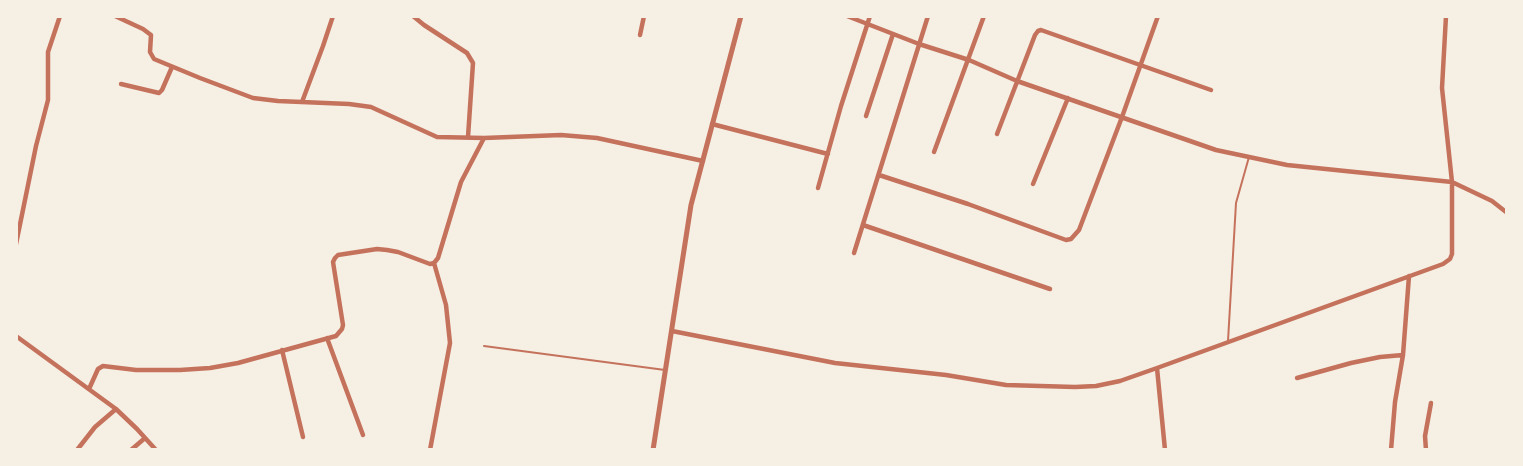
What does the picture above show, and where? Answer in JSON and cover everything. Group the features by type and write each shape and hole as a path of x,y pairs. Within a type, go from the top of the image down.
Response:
{"street":[{"path":"16,244 48,100 48,52 60,16"},
{"path":"115,16 123,18 151,35 151,55 154,59 254,98 371,107 437,137 561,135 597,138 703,161"},
{"path":"302,102 333,16"},
{"path":"413,16 467,53 473,63 468,137"},
{"path":"640,35 644,16"},
{"path":"653,450 691,205 741,16"},
{"path":"847,16 919,44 969,60 1017,81 1216,150 1287,165 1452,182 1492,201 1506,212"},
{"path":"818,188 870,16"},
{"path":"854,253 928,16"},
{"path":"934,152 984,16"},
{"path":"879,175 1071,240 1079,230 1158,16"},
{"path":"672,331 835,363 946,375 1006,385 1096,386 1120,381 1157,368 1443,264 1450,259 1452,254 1452,182 1442,88 1446,16"},
{"path":"997,134 1035,35 1041,30 1211,90"},
{"path":"866,116 893,34"},
{"path":"121,84 159,93 172,66"},
{"path":"1034,184 1068,98"},
{"path":"712,124 828,154"},
{"path":"89,389 98,369 103,366 136,370 210,368 238,363 336,336 343,325 333,262 338,255 377,249 398,252 430,264 434,263 438,258 461,182 484,138"},
{"path":"863,225 1050,289"},
{"path":"430,450 450,342 446,304 434,263"},
{"path":"1391,450 1395,402 1403,355 1409,276"},
{"path":"16,336 116,409 156,450"},
{"path":"327,338 363,435"},
{"path":"282,350 303,436"},
{"path":"1297,378 1351,363 1403,355"},
{"path":"1157,368 1165,450"},
{"path":"1426,450 1425,436 1431,403"},
{"path":"77,450 95,427 116,409"},
{"path":"131,450 145,438"}],"lane":[{"path":"1228,342 1236,203 1249,157"},
{"path":"484,346 666,370"}]}
